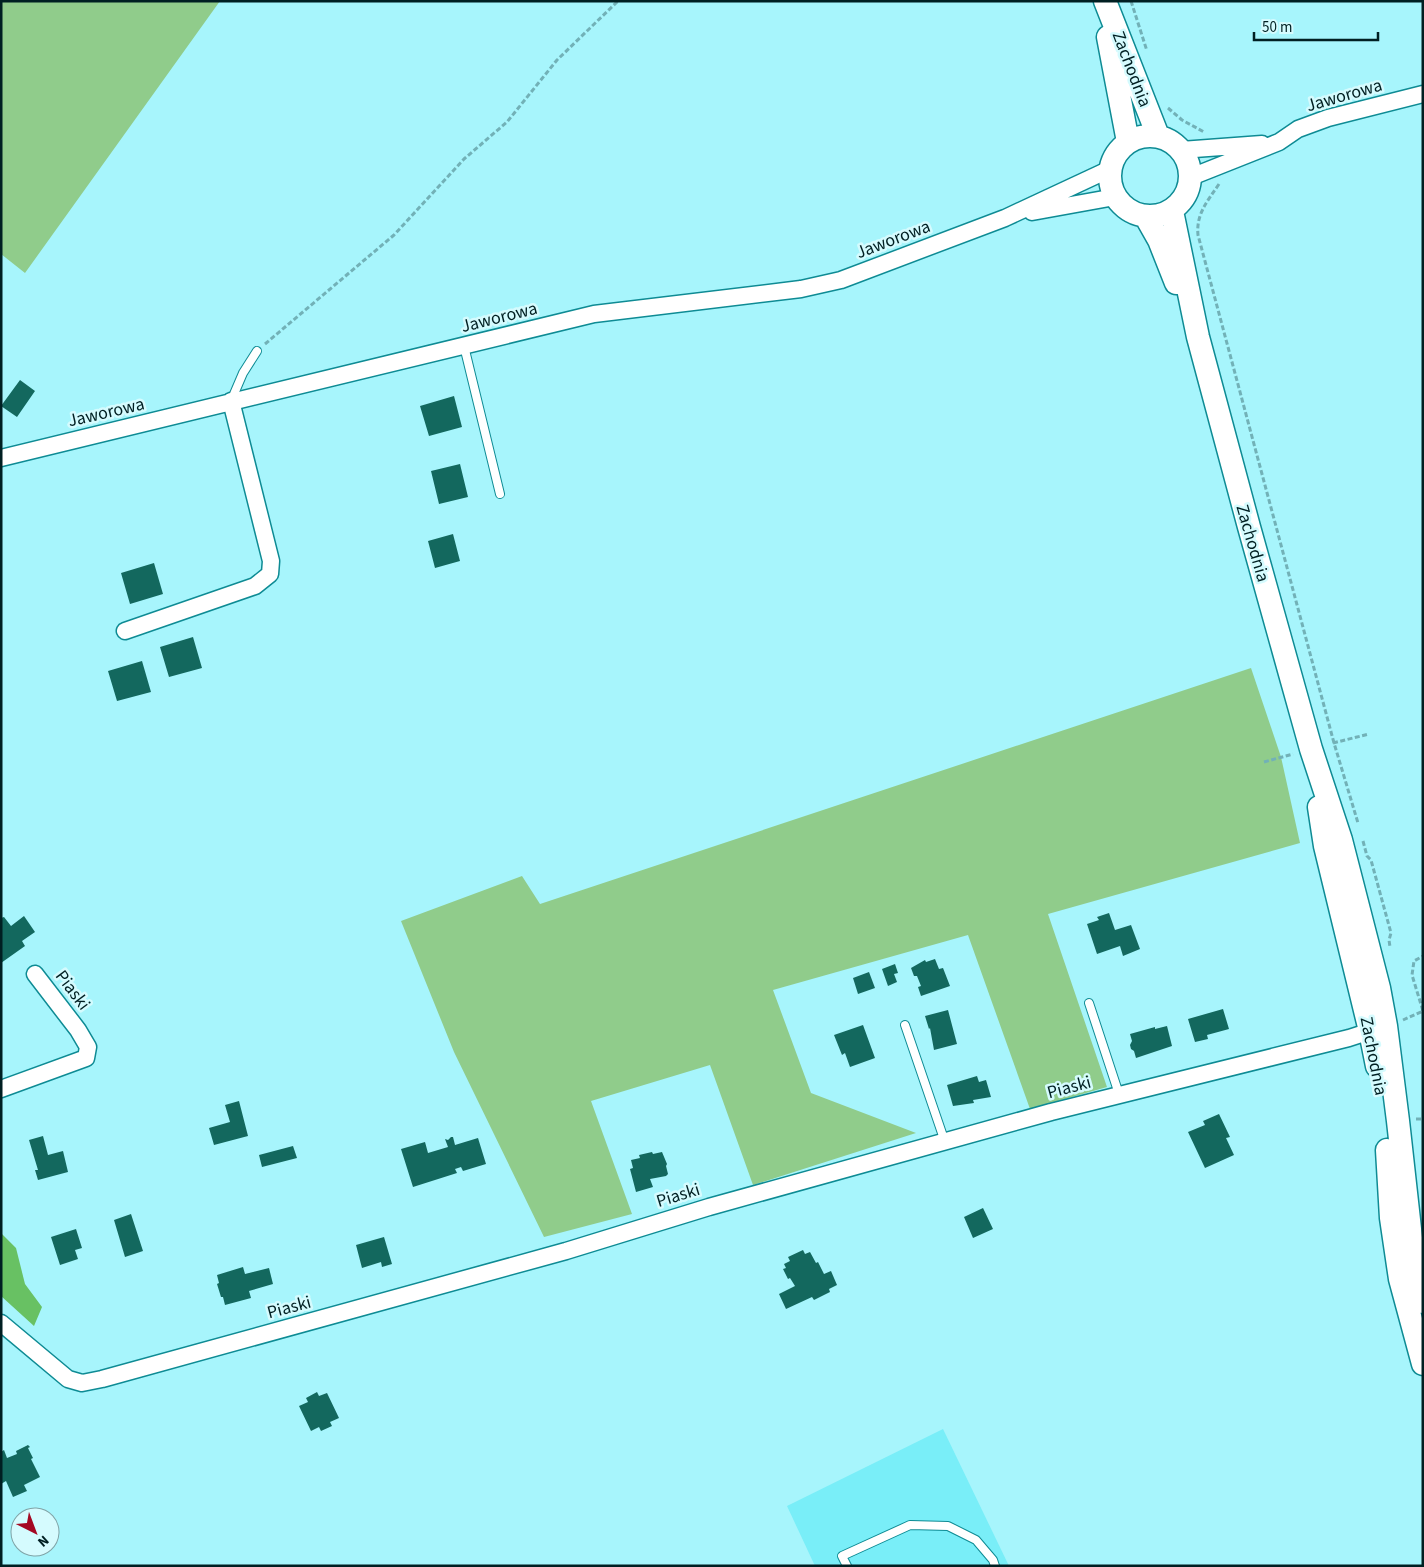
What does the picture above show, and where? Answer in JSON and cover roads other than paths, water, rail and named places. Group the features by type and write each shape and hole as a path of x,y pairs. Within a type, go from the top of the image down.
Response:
{"main road":[{"name":"Zachodnia","path":"1101,1 1128,142"},
{"name":"Zachodnia","path":"1106,1 1158,136"},
{"path":"1148,136 1158,136 1169,140 1181,150 1190,166 1191,177 1189,190 1182,202 1172,211 1160,216 1146,217 1134,214 1115,197 1110,184 1110,170 1120,149 1128,142 1148,136"},
{"name":"Zachodnia","path":"1172,211 1198,337 1249,527 1312,749 1325,846 1378,1028 1413,1256 1423,1302"},
{"name":"Zachodnia","path":"1146,217 1159,240 1198,337"},
{"name":"Zachodnia","path":"1378,1028 1376,1056 1385,1122 1391,1218 1400,1279 1423,1364"}],"street":[{"name":"Jaworowa","path":"1191,177 1280,142 1298,129 1328,118 1423,94"},
{"name":"Jaworowa","path":"1181,150 1280,142"},
{"name":"Jaworowa","path":"1,458 594,314 801,289 841,280 1006,218 1110,170"},
{"name":"Jaworowa","path":"1006,218 1115,197"},
{"path":"125,631 255,586 270,574 271,561 231,401"},
{"name":"Piaski","path":"1,1089 86,1058 88,1047 78,1030 35,974"},
{"name":"Piaski","path":"1,1322 68,1380 82,1383 102,1379 566,1251 709,1207 1119,1094 1331,1042 1378,1028"}],"lane":[{"path":"464,346 500,494"},
{"path":"231,401 243,373 257,351"},
{"path":"1089,1002 1119,1094"},
{"path":"905,1025 945,1142"},
{"path":"847,1566 842,1556 910,1525 948,1526 976,1540 993,1560 995,1566"}]}
